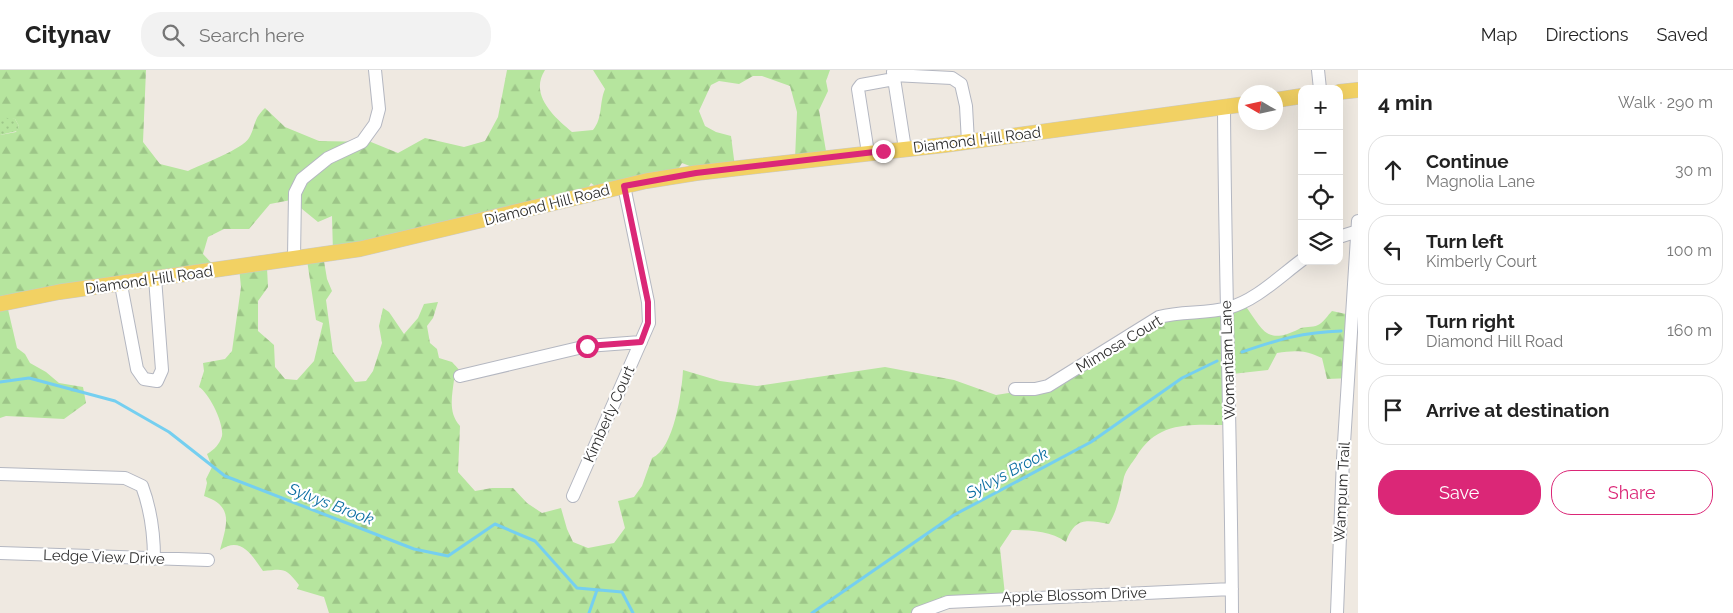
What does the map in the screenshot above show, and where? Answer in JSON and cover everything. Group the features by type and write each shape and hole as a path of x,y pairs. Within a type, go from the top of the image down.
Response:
{"main road":[{"path":"1343,92 1358,90"},
{"path":"1283,99 1298,97"},
{"name":"Diamond Hill Road","path":"0,304 59,292 121,285 155,278 360,249 624,186 696,173 968,142 1238,105"}],"street":[{"path":"294,258 294,193 302,179 328,158 362,142 375,124 379,109 375,70"},
{"path":"1318,70 1320,85"},
{"path":"868,153 858,89 861,85 893,75 952,78 961,84 966,106 968,142"},
{"path":"893,75 905,149"},
{"name":"Womantam Lane","path":"1224,107 1232,613"},
{"name":"Kimberly Court","path":"573,496 648,323 648,302 624,186"},
{"name":"Wampum Trail","path":"1337,613 1343,459 1358,221"},
{"path":"1343,236 1358,231"},
{"name":"Mimosa Court","path":"1015,389 1035,389 1048,386 1065,378 1160,317 1176,313 1227,308 1244,302 1298,263"},
{"path":"121,285 128,330 137,369 144,379 157,381 162,370 155,278"},
{"path":"460,376 587,346 641,342"},
{"path":"0,474 125,478 142,486 149,503 154,530 154,559"},
{"name":"Ledge View Drive","path":"0,553 208,560"},
{"name":"Apple Blossom Drive","path":"918,613 948,602 1232,589"}],"green space":[{"path":"0,70 146,70 143,142 160,164 188,171 239,147 249,138 258,116 265,108 285,127 319,141 371,142 398,153 425,138 464,147 485,141 498,117 507,70 545,70 540,88 542,97 551,112 572,132 593,130 600,115 605,89 593,70 830,70 826,81 828,91 819,110 827,157 795,159 797,112 790,86 762,76 753,76 739,84 719,81 711,85 699,111 705,126 716,132 731,136 735,167 705,172 682,163 674,176 602,191 591,183 584,195 333,253 332,216 318,222 291,200 270,204 249,229 224,229 208,237 203,254 218,270 7,305 17,348 25,354 30,363 46,372 59,383 83,387 86,403 64,419 6,416 0,418 0,135 16,132 19,126 15,119 0,117"},
{"path":"7,116 15,119 19,126 17,131 0,135 0,117"},
{"path":"307,260 324,261 327,279 332,291 326,300 333,352 355,382 366,381 373,371 382,343 379,326 383,308 389,312 404,334 418,318 424,304 438,302 433,318 427,326 430,343 437,349 439,358 452,362 463,374 454,380 452,398 452,410 460,426 458,472 475,491 492,488 513,488 527,503 542,513 561,508 573,542 588,548 614,543 625,528 618,501 634,497 642,486 652,458 660,452 666,443 679,405 683,370 720,381 757,386 885,367 954,380 996,395 1034,389 1163,318 1244,304 1266,332 1279,336 1301,328 1318,325 1332,311 1355,316 1352,378 1327,379 1322,358 1311,353 1295,351 1277,353 1268,370 1232,374 1232,425 1190,425 1166,430 1155,436 1145,445 1126,472 1117,507 1109,524 1088,521 1077,524 1069,534 1066,542 1047,533 1012,530 1000,548 1005,595 914,613 329,613 324,597 297,589 299,585 287,572 280,570 263,571 250,553 240,546 227,546 220,550 225,532 226,517 220,505 204,496 206,479 212,467 207,454 218,444 222,436 222,430 215,409 207,395 199,387 204,371 203,363 225,359 232,351 241,287 239,267 267,268 268,287 258,301 258,331 274,345 275,367 285,379 297,380 314,361 323,323 316,320"}],"waterway":[{"name":"Sylvys Brook","path":"1242,352 1290,337 1341,331"},
{"name":"Sylvys Brook","path":"812,613 954,515 1091,442 1182,378 1217,361"},
{"name":"Sylvys Brook","path":"0,382 29,378 115,401 169,432 225,476 414,549 448,556 495,524 535,541 577,588 622,592 633,613"},
{"path":"589,613 597,590"}],"route":[{"path":"587,346 641,342 648,323 648,302 624,186 696,173 883,151"}]}
